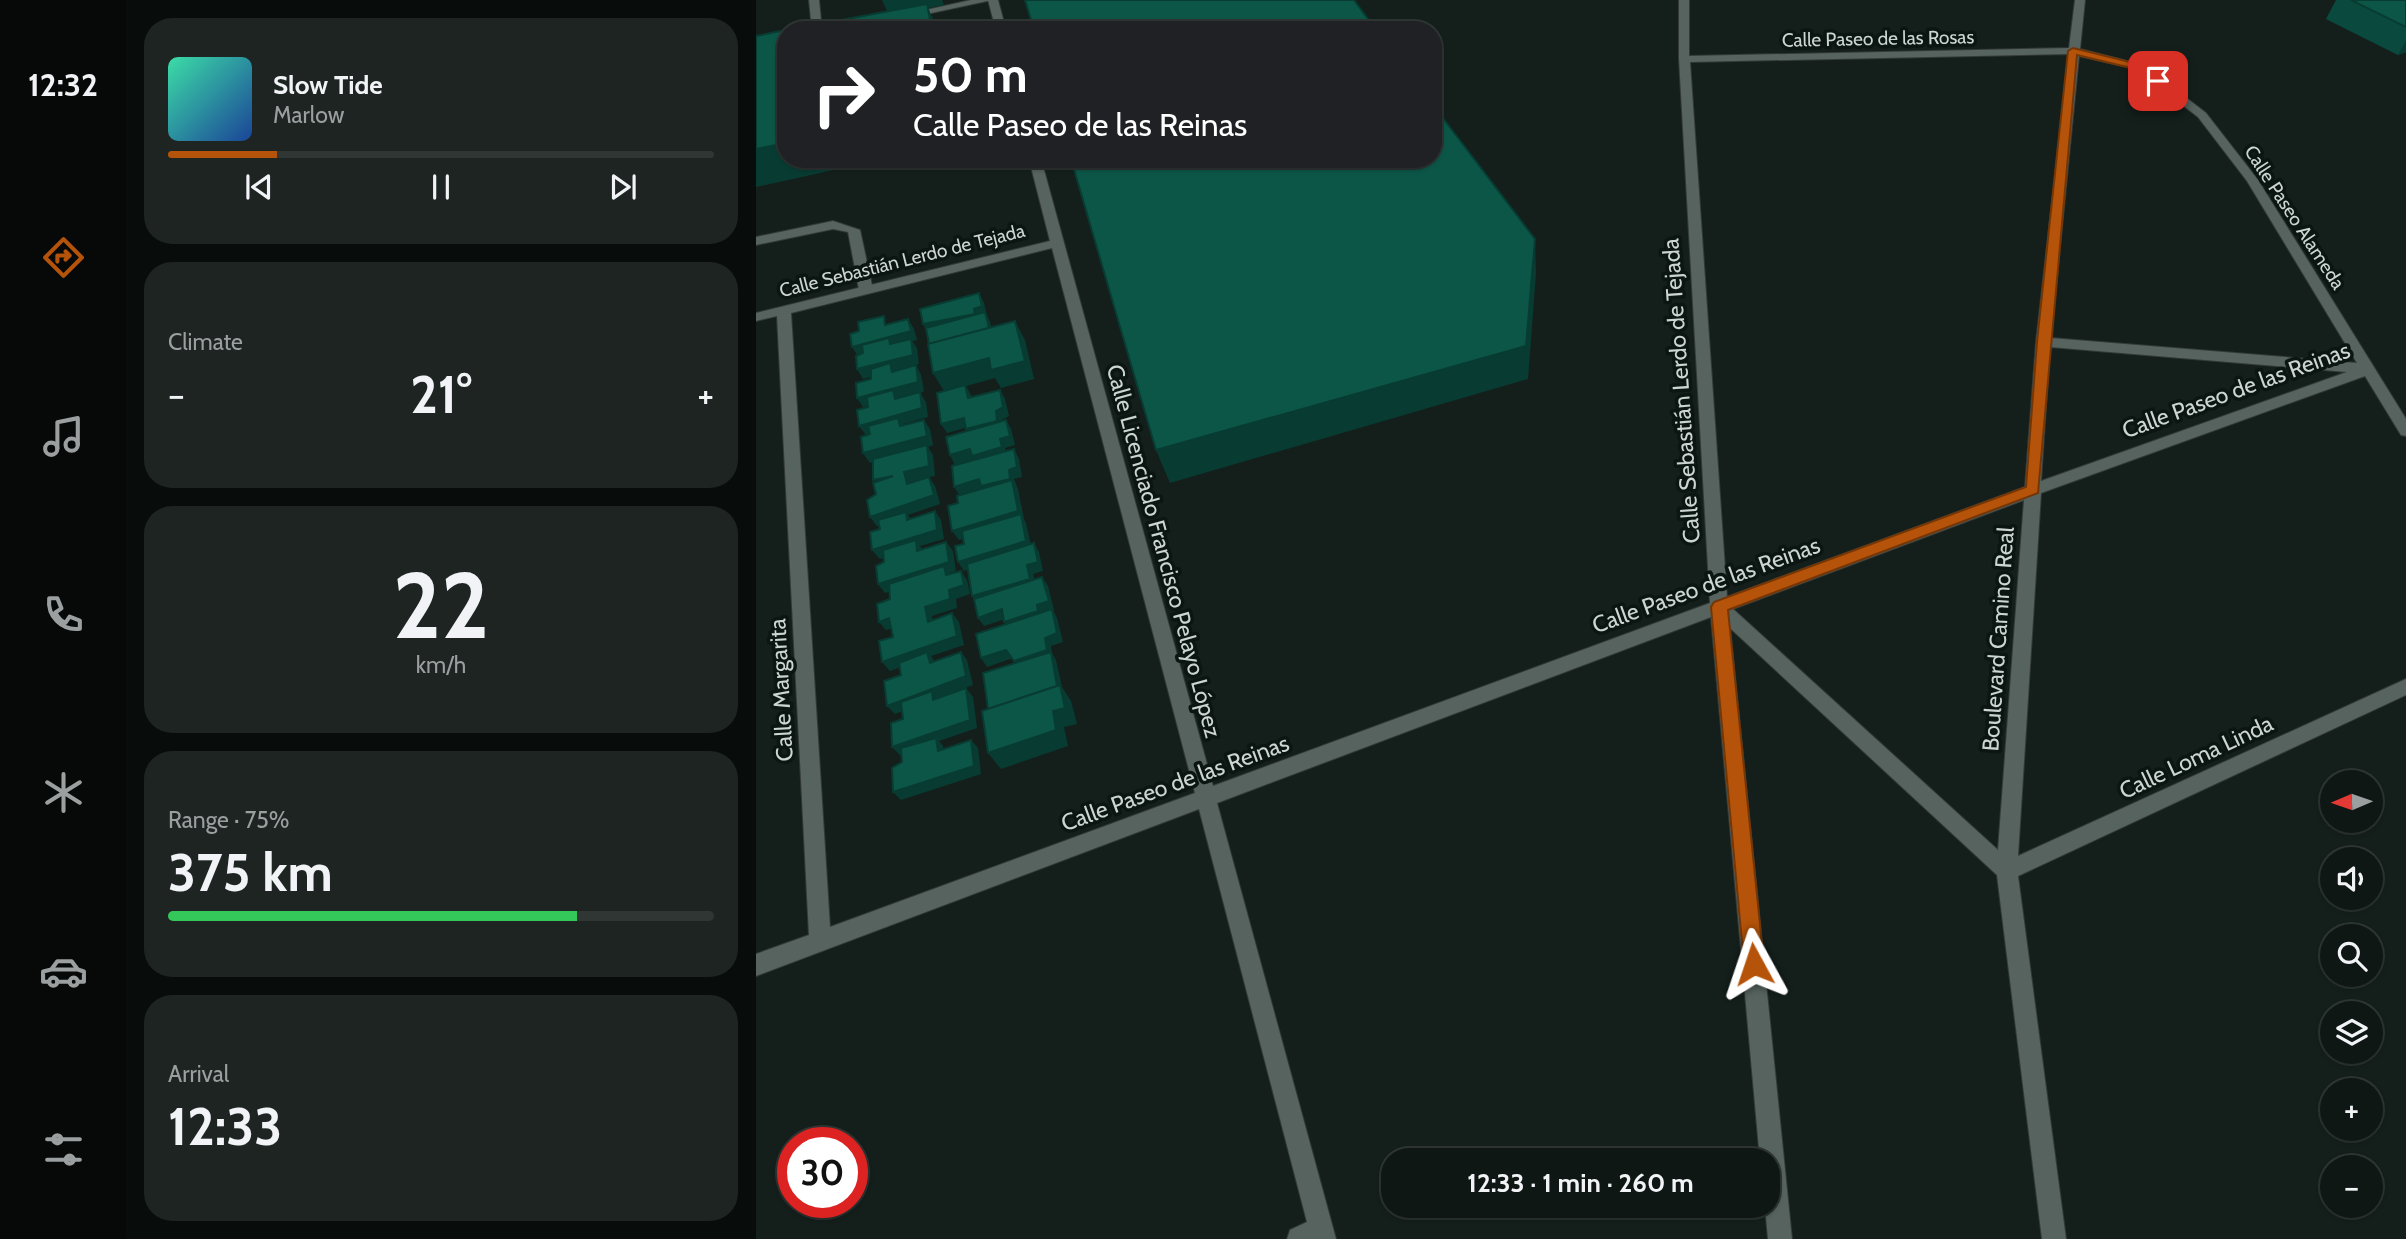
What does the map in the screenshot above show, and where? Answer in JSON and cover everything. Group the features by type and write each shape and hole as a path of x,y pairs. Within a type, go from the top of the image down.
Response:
{"street":[{"path":"814,0 816,21"},
{"path":"896,17 987,0"},
{"path":"993,0 999,21"},
{"name":"Calle Sebastián Lerdo de Tejada","path":"1684,0 1684,59 1719,607 1780,1239"},
{"name":"Boulevard Camino Real","path":"2054,1239 2007,871 2043,342 2080,0"},
{"name":"Calle Paseo de las Rosas","path":"1684,59 2073,51"},
{"name":"Calle Paseo Alameda","path":"2073,51 2131,65 2158,81 2202,115 2252,180 2406,432"},
{"name":"Calle Licenciado Francisco Pelayo López","path":"1037,168 1205,798 1315,1235"},
{"path":"756,241 832,225 854,230 866,290"},
{"name":"Calle Sebastián Lerdo de Tejada","path":"756,317 1057,243"},
{"name":"Calle Margarita","path":"783,310 820,942"},
{"name":"Calle Paseo de las Reinas","path":"2043,342 2369,369"},
{"name":"Calle Paseo de las Reinas","path":"756,965 2033,490 2369,369"},
{"path":"1719,607 2007,871"},
{"name":"Calle Loma Linda","path":"2007,871 2406,687"}],"building":[{"path":"1025,0 1354,0 1369,21 1031,21"},
{"path":"2351,0 2406,0 2406,27"},
{"path":"927,4 930,21 836,21"},
{"path":"777,32 777,145 756,149 756,36"},
{"path":"1442,117 1535,239 1526,346 1156,450 1074,168 1442,168"},
{"path":"979,293 982,306 974,309 975,314 923,324 920,309"},
{"path":"985,312 989,328 929,344 926,328"},
{"path":"884,316 885,325 908,319 911,331 852,347 850,334 859,331 858,322"},
{"path":"1015,321 1025,361 991,370 989,358 933,373 928,344"},
{"path":"889,338 890,344 911,339 913,355 857,369 856,356 863,353 862,345"},
{"path":"890,363 892,372 916,365 918,382 857,398 856,383 871,379 871,369"},
{"path":"965,385 968,398 1000,390 1003,407 996,411 997,421 966,429 964,418 941,424 937,393"},
{"path":"893,390 895,399 920,392 922,408 859,426 857,410 868,407 867,397"},
{"path":"898,418 900,426 924,420 927,436 863,453 861,437 870,434 868,426"},
{"path":"1006,420 1010,436 1000,439 1002,447 972,456 970,449 950,455 946,437"},
{"path":"927,445 929,466 904,472 907,484 929,477 934,495 870,517 867,500 876,494 873,483 893,476 873,480 873,459"},
{"path":"1014,449 1017,467 1009,470 1010,479 981,486 979,479 954,487 952,466"},
{"path":"1012,480 1018,511 952,531 948,506 958,503 957,496"},
{"path":"935,511 937,530 872,550 870,532 880,529 878,520 906,512 907,520"},
{"path":"1021,514 1026,541 958,562 955,546 964,544 962,531"},
{"path":"916,540 917,551 946,542 949,562 878,584 876,566 884,562 883,550"},
{"path":"1034,543 1038,562 1027,565 1030,579 972,596 967,564"},
{"path":"944,566 946,575 961,571 964,585 949,590 950,599 925,607 928,622 952,613 957,636 882,662 879,641 893,637 889,618 879,622 877,604 890,599 889,584"},
{"path":"1042,577 1049,601 1037,605 1038,611 1004,622 1002,609 978,618 974,599"},
{"path":"1052,609 1057,633 1045,638 1047,650 1014,661 1006,650 981,658 976,634"},
{"path":"927,652 930,663 961,652 966,676 887,706 884,681 901,675 899,663"},
{"path":"1051,652 1057,686 988,709 983,673"},
{"path":"1060,685 1065,708 1053,711 1056,730 988,753 982,711"},
{"path":"966,688 970,720 892,747 891,723 903,719 901,702 932,691 933,700"},
{"path":"936,738 938,751 971,740 974,766 893,792 892,768 902,762 901,748"}],"route":[{"path":"1754,964 1719,607 2033,490 2043,342 2073,51 2131,65 2158,81"}]}
